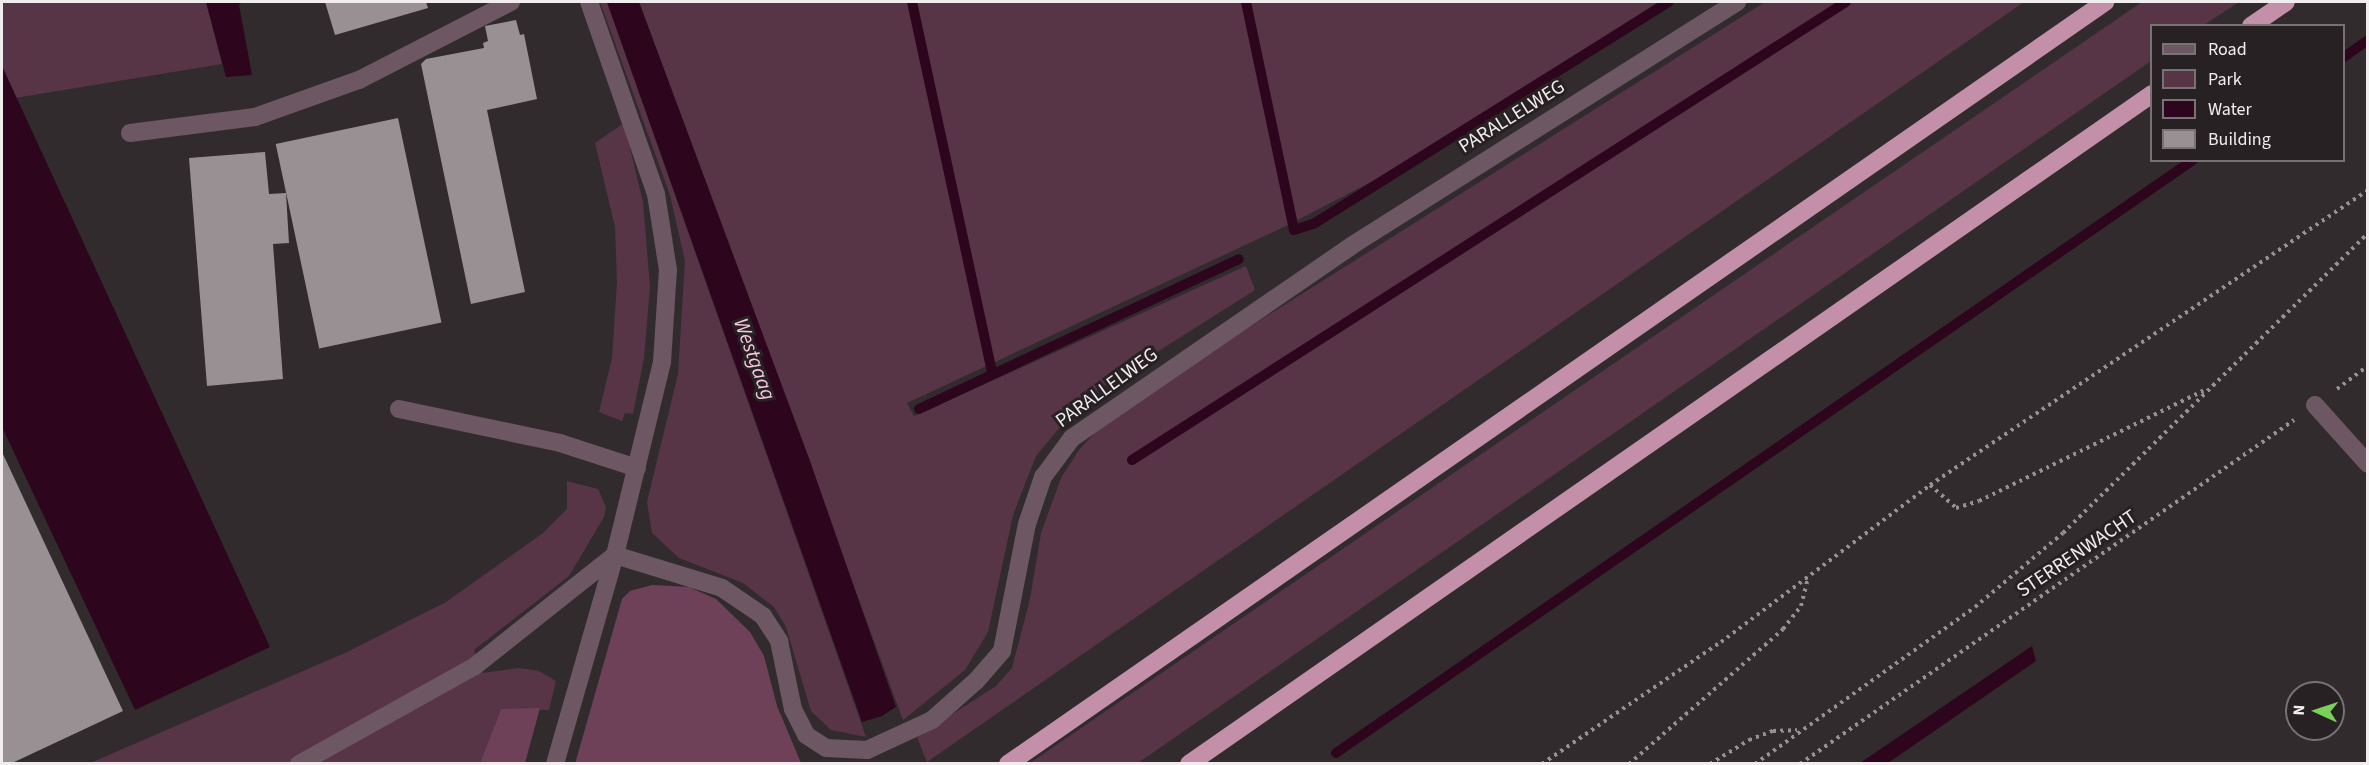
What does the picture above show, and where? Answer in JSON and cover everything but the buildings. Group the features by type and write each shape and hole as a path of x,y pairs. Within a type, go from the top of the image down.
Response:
{"highway":[{"path":"1008,764 2105,2"},
{"path":"2254,24 2286,2"},
{"path":"1189,764 2150,95"}],"street":[{"path":"130,133 255,117 359,80 511,2"},
{"path":"555,764 615,555 662,362 668,270 656,194 589,2"},
{"name":"PARALLELWEG","path":"615,555 722,588 763,616 779,641 793,710 806,735 826,748 867,750 932,720 976,681 1002,651 1027,524 1043,477 1072,438 1351,246 1737,2"},
{"path":"2315,405 2367,464"},
{"path":"399,409 560,443 637,468"},
{"path":"299,764 475,666 615,555"}],"path":[{"path":"1542,764 1721,642 1930,485 2367,190"},
{"path":"1755,764 1798,730 1975,607 2037,555 2137,463 2206,389 2367,233"},
{"name":"STERRENWACHT","path":"1800,764 2228,469 2367,366"},
{"path":"1930,485 1956,508 1979,501 2206,389"},
{"path":"1629,764 1783,629 1801,606 1808,576"},
{"path":"1710,764 1749,740 1773,731 1798,730"}],"green space":[{"path":"2,2 206,2 222,64 15,98 2,68"},
{"path":"600,2 607,2 866,737 831,730 811,711 786,627 774,607 743,583 679,558 652,533 647,502 678,374 685,261 670,195"},
{"path":"639,2 1658,2 1415,159 1286,226 907,403 914,416 1246,266 1255,290 1097,390 1065,421 1036,456 1013,515 988,632 965,670 903,720"},
{"path":"1765,2 2024,2 927,762 917,737 996,686 1012,668 1030,599 1041,533 1061,478 1079,450 1103,424 1159,384"},
{"path":"2142,2 2239,2 2206,24 2150,24 2150,62 1138,763 1030,763"},
{"path":"624,123 643,202 650,287 644,358 633,414 625,413 622,421 599,412 612,358 617,282 615,227 595,143"},
{"path":"567,481 598,489 606,507 604,517 569,576 474,650 482,673 520,668 539,671 556,681 549,710 501,709 480,763 88,764 347,652 446,602 543,533 567,509"}],"shaded area":[{"path":"652,585 689,587 716,599 750,632 764,656 777,706 801,763 575,764 622,599 630,591"},
{"path":"540,708 525,763 480,763 501,709"}],"water":[{"path":"206,2 242,2 239,5 252,75 226,77"},
{"name":"Westgaag","path":"607,2 639,2 810,461 896,707 882,716 862,722"},
{"path":"2,66 270,647 135,710 2,427"},
{"path":"2032,646 2036,661 1888,763 1860,763"}],"waterway":[{"path":"912,2 992,373"},
{"path":"1246,2 1294,230 1315,223 1669,2"},
{"path":"1132,460 1846,2"},
{"path":"2345,56 2368,40"},
{"path":"1336,753 2190,162"},
{"path":"919,409 1239,259"}]}
